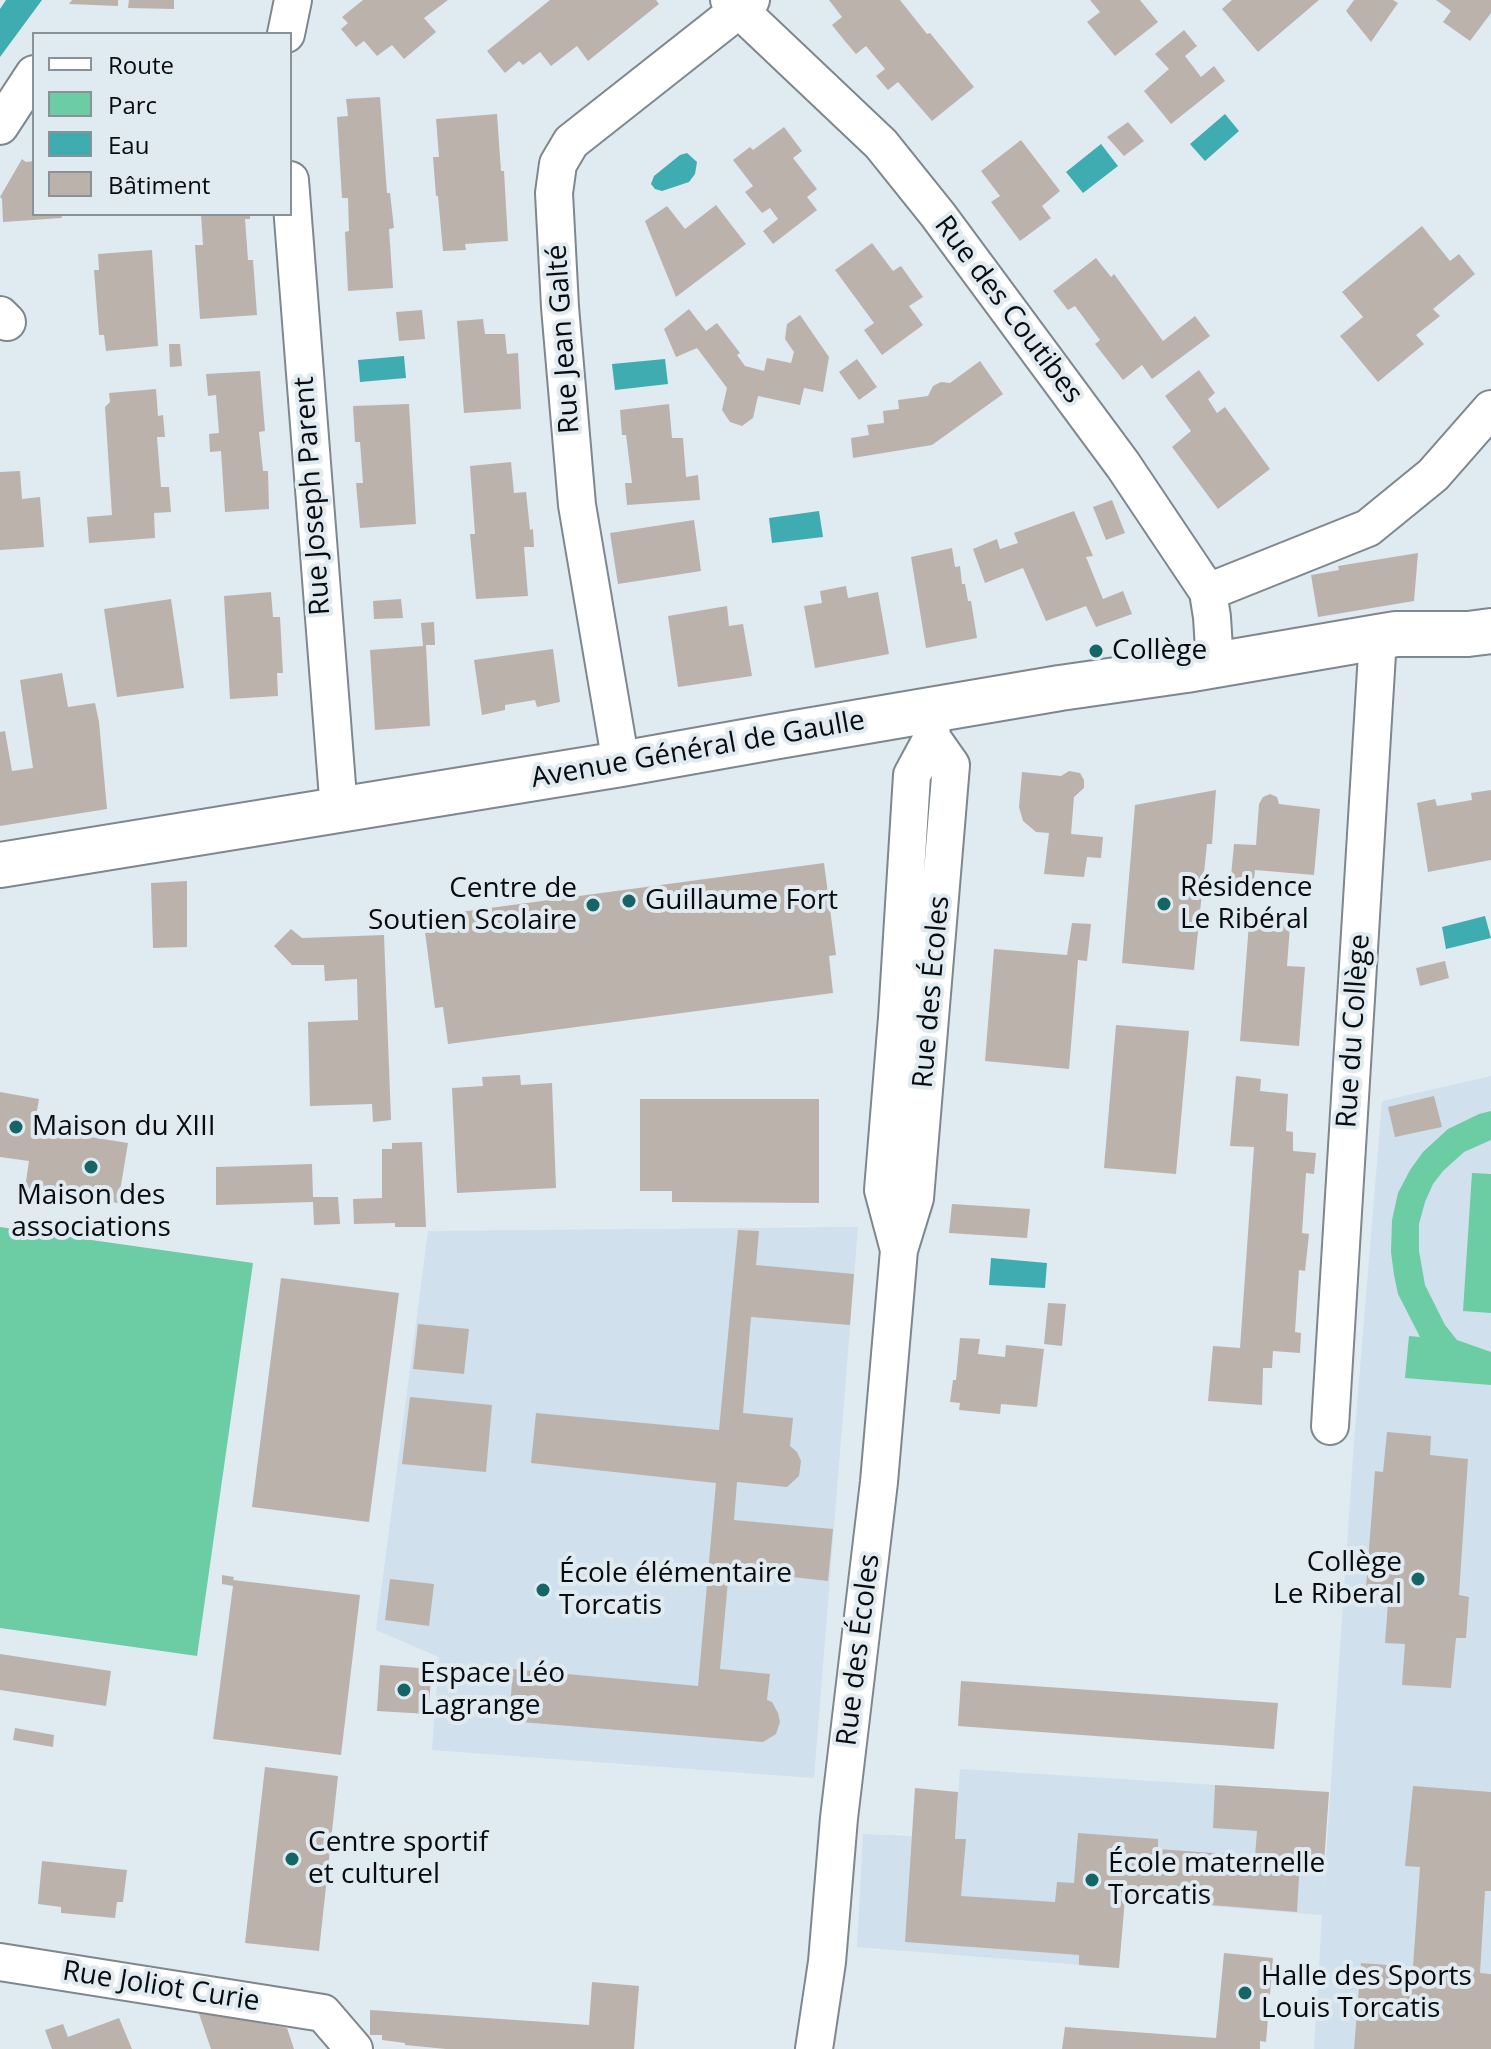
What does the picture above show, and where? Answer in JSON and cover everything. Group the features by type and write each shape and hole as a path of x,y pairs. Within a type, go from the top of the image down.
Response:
{"main road":[{"name":"Avenue Général de Gaulle","path":"1387,636 1465,609 1491,604"},
{"name":"Avenue Général de Gaulle","path":"0,865 778,736 931,724 1060,688 1387,636 1491,631"}],"street":[{"path":"286,32 293,0"},
{"name":"Rue des Coutibes","path":"740,3 881,144 938,215 1123,465 1208,592 1215,665"},
{"name":"Rue Jean Galté","path":"621,764 577,505 560,307 554,193 558,164 571,142 740,3"},
{"path":"0,126 32,77"},
{"name":"Rue Joseph Parent","path":"292,206 339,811"},
{"path":"1208,592 1368,528 1433,475 1491,409"},
{"name":"Rue du Collège","path":"1330,1426 1387,636"},
{"name":"Rue des Écoles","path":"814,2049 827,1962 838,1828 880,1469 899,1250 915,1198 951,765 931,724"},
{"name":"Rue Joliot Curie","path":"0,1962 323,2013 354,2049"}],"shaded area":[{"name":"Collège Le Riberal","path":"1491,1076 1491,2049 1314,2049 1322,1915 1125,1899 1119,1968 857,1947 863,1834 955,1838 960,1769 1329,1792 1324,1886 1354,1442 1382,1101"},
{"path":"858,1227 814,1778 432,1750 439,1657 376,1630 428,1231"}],"green space":[{"path":"1491,1111 1491,1140 1464,1152 1433,1184 1419,1224 1419,1251 1425,1285 1445,1325 1457,1340 1491,1352 1491,1385 1405,1378 1409,1336 1420,1337 1398,1294 1394,1275 1392,1220 1398,1193 1423,1152 1448,1129"},
{"path":"1472,1173 1491,1174 1491,1313 1463,1311"},
{"path":"0,1227 253,1263 197,1656 0,1628"}],"water":[{"path":"6,0 42,0 0,57 0,9"},
{"path":"1225,114 1239,131 1205,161 1190,144"},
{"path":"1101,144 1118,166 1083,193 1066,172"},
{"path":"687,153 697,162 695,174 689,182 662,191 655,189 651,184 654,176"},
{"path":"404,356 406,378 360,382 358,360"},
{"path":"665,359 668,384 615,390 612,364"},
{"path":"819,511 823,537 772,543 769,518"},
{"path":"1485,916 1491,938 1446,949 1442,927"},
{"path":"991,1258 1047,1263 1045,1288 989,1285"}],"building":[{"path":"72,0 118,0 118,6 69,4"},
{"path":"129,0 174,0 174,9 128,8"},
{"path":"363,0 448,0 424,18 436,32 404,59 392,45 377,56 364,41 356,47 341,29 348,23 342,17"},
{"path":"550,0 656,0 659,4 588,61 577,46 551,66 540,52 523,65 519,61 505,73 487,51"},
{"path":"829,0 900,0 974,87 932,121 898,82 888,90 876,76 885,69 866,46 856,54 844,40 832,25 842,17"},
{"path":"1090,0 1140,0 1158,22 1115,56 1087,22 1100,12"},
{"path":"1232,0 1319,0 1258,52 1222,9"},
{"path":"1354,0 1393,0 1398,3 1371,42 1346,11"},
{"path":"1436,0 1491,0 1491,13 1470,41 1443,22 1451,11"},
{"path":"1184,30 1197,46 1185,56 1201,77 1214,66 1225,81 1171,124 1144,91 1169,69 1155,54"},
{"path":"380,97 387,193 390,193 394,228 389,229 393,288 348,291 345,232 349,231 348,198 342,198 337,117 348,116 346,99"},
{"path":"497,114 508,241 465,244 466,250 443,251 433,157 439,157 436,119"},
{"path":"1128,122 1144,141 1124,156 1107,137"},
{"path":"784,127 802,151 793,158 817,189 807,197 817,210 773,244 763,231 778,219 770,208 762,213 745,192 753,186 733,160 750,147 753,150"},
{"path":"1021,140 1060,191 1042,206 1051,218 1020,241 991,202 1000,196 981,171"},
{"path":"22,159 32,161 32,216 62,218 3,222 0,197"},
{"path":"716,205 746,244 676,297 645,221 667,206 685,229"},
{"path":"201,216 250,216 250,219 245,219 248,260 253,260 257,315 200,319 195,245 203,245"},
{"path":"1422,226 1450,261 1459,254 1475,274 1433,309 1440,316 1416,335 1424,344 1378,382 1340,336 1363,317 1342,292"},
{"path":"872,243 893,271 901,266 923,297 909,306 923,325 882,355 864,330 874,323 835,270"},
{"path":"152,250 158,346 106,351 104,335 99,335 94,270 99,270 98,254"},
{"path":"1096,258 1111,277 1114,274 1163,341 1195,316 1210,336 1152,379 1142,365 1123,380 1095,344 1100,340 1075,306 1068,310 1053,291"},
{"path":"689,309 706,331 717,323 740,353 737,355 745,366 764,371 767,358 791,363 794,352 785,339 787,324 800,315 829,357 823,392 804,388 800,405 758,396 753,418 742,426 730,422 722,410 727,388 697,348 676,357 664,329"},
{"path":"422,310 425,339 399,341 396,312"},
{"path":"483,319 485,334 505,334 507,354 518,353 521,409 464,413 457,321"},
{"path":"169,344 180,344 182,366 170,367"},
{"path":"857,359 877,387 859,400 839,372"},
{"path":"980,361 1003,394 932,445 853,458 851,438 869,435 867,425 884,423 883,411 899,409 898,400 928,396 933,386 941,382 950,383"},
{"path":"1199,370 1215,393 1208,399 1217,413 1225,407 1270,469 1218,509 1172,447 1191,431 1165,396"},
{"path":"260,371 265,431 259,432 263,471 268,471 269,509 225,512 221,451 210,452 209,434 219,433 216,395 208,396 206,374"},
{"path":"156,389 158,416 163,415 165,437 157,437 161,487 169,487 171,512 154,513 155,538 89,543 87,517 112,515 105,407 110,402 109,393"},
{"path":"409,404 416,524 360,528 356,483 363,483 360,442 355,442 353,406"},
{"path":"669,404 672,438 683,438 686,477 698,475 700,500 627,505 625,483 632,483 620,410"},
{"path":"511,462 514,493 526,492 530,530 533,529 534,547 524,547 528,596 476,599 470,534 475,534 470,466"},
{"path":"20,471 22,499 40,497 44,547 0,550 0,472"},
{"path":"1112,500 1125,533 1106,540 1093,507"},
{"path":"1074,511 1093,556 1086,557 1103,599 1123,591 1132,614 1096,627 1086,606 1046,621 1023,568 985,583 973,549 997,539 1000,549 1018,543 1014,533"},
{"path":"694,520 701,571 618,584 610,533"},
{"path":"952,548 955,567 960,566 962,584 965,584 968,601 971,601 977,638 926,648 911,557"},
{"path":"1418,553 1414,601 1318,617 1311,575 1339,570 1338,566"},
{"path":"846,586 848,598 878,592 889,654 815,668 804,606 822,603 820,591"},
{"path":"271,592 273,617 280,617 283,673 277,673 278,696 230,699 224,596"},
{"path":"171,599 184,688 117,697 104,609"},
{"path":"401,599 403,618 374,619 373,601"},
{"path":"727,606 729,626 743,624 752,676 678,687 668,616"},
{"path":"434,622 435,645 426,645 430,726 375,730 370,650 423,646 421,623"},
{"path":"553,649 560,702 537,707 535,700 505,705 505,710 482,715 474,660"},
{"path":"62,673 68,707 95,703 107,809 0,826 0,732 5,731 12,771 33,768 20,680"},
{"path":"1069,771 1080,773 1084,780 1084,788 1074,797 1071,834 1103,837 1101,858 1087,857 1084,877 1044,874 1049,833 1036,832 1023,821 1019,807 1022,772 1061,776"},
{"name":"Résidence Le Ribéral","path":"1216,790 1212,844 1207,844 1194,970 1122,963 1135,805"},
{"path":"1491,790 1491,860 1428,872 1417,803 1435,799 1437,806 1472,800 1471,793"},
{"path":"1270,794 1277,797 1279,804 1320,809 1314,875 1255,870 1253,889 1230,887 1234,844 1256,845 1259,804 1263,797"},
{"path":"824,863 836,955 829,956 833,993 448,1044 443,1007 435,1008 423,917"},
{"path":"187,881 187,947 153,948 151,883"},
{"path":"1072,923 1091,924 1087,961 1078,960 1069,1069 985,1061 994,949 1067,955"},
{"path":"1249,923 1290,926 1287,966 1305,967 1299,1046 1240,1041"},
{"path":"291,929 302,938 384,935 391,1120 373,1122 372,1104 310,1106 308,1022 358,1020 357,979 325,981 324,965 292,965 274,946"},
{"path":"1445,961 1449,978 1420,986 1416,968"},
{"path":"1116,1025 1189,1031 1176,1174 1104,1168"},
{"path":"520,1075 521,1085 552,1083 556,1188 457,1193 452,1088 483,1086 482,1077"},
{"path":"1236,1076 1261,1079 1260,1091 1288,1094 1286,1131 1293,1132 1293,1151 1316,1153 1314,1174 1306,1173 1302,1233 1309,1234 1305,1271 1299,1270 1295,1332 1301,1333 1300,1353 1273,1351 1272,1368 1263,1368 1262,1405 1208,1401 1213,1346 1240,1348 1254,1147 1230,1146"},
{"name":"Maison du XIII","path":"0,1092 39,1099 34,1128 128,1143 118,1203 25,1188 29,1161 0,1157"},
{"path":"1434,1096 1442,1127 1395,1137 1388,1107"},
{"path":"640,1099 819,1099 819,1203 672,1202 672,1191 640,1191"},
{"path":"422,1142 426,1227 395,1227 395,1223 354,1224 353,1199 382,1198 382,1149 392,1149 392,1143"},
{"path":"312,1164 313,1197 338,1197 340,1224 314,1225 313,1202 216,1205 216,1167"},
{"path":"952,1204 1030,1209 1027,1238 949,1233"},
{"path":"738,1230 759,1231 756,1265 854,1274 850,1325 751,1317 743,1413 793,1418 790,1446 801,1461 799,1476 787,1487 737,1482 734,1520 833,1529 828,1581 729,1570 720,1669 770,1674 767,1700 772,1702 778,1713 780,1722 776,1734 763,1742 509,1721 513,1669 698,1686 716,1483 531,1463 536,1413 719,1430"},
{"path":"281,1278 399,1293 369,1522 252,1507"},
{"path":"1048,1303 1066,1304 1062,1346 1044,1344"},
{"path":"418,1324 469,1329 464,1374 413,1369"},
{"path":"960,1338 980,1339 978,1354 1005,1357 1006,1345 1044,1349 1037,1407 1001,1404 1000,1414 959,1410 960,1403 950,1402 953,1380 956,1380"},
{"path":"410,1397 492,1405 486,1472 402,1464"},
{"path":"1387,1432 1431,1436 1430,1455 1468,1459 1459,1595 1469,1597 1466,1638 1456,1638 1451,1688 1402,1685 1405,1644 1385,1643 1388,1603 1365,1601 1375,1471 1383,1472"},
{"path":"222,1575 234,1577 233,1580 360,1595 341,1755 213,1739 233,1586 222,1584"},
{"path":"390,1579 434,1584 429,1626 385,1620"},
{"path":"0,1654 111,1671 106,1706 0,1690"},
{"name":"Espace Léo Lagrange","path":"380,1665 432,1669 428,1714 377,1711"},
{"path":"961,1681 1278,1703 1274,1749 958,1726"},
{"path":"15,1728 54,1735 53,1747 13,1740"},
{"name":"Centre sportif et culturel","path":"265,1767 338,1776 319,1951 245,1943"},
{"path":"1215,1785 1329,1792 1324,1862 1300,1860 1297,1912 1125,1898 1119,1968 1079,1965 1079,1955 905,1942 915,1788 958,1792 955,1839 966,1839 961,1896 1055,1902 1057,1882 1074,1883 1078,1833 1158,1839 1158,1849 1255,1856 1257,1831 1213,1828"},
{"path":"1413,1786 1491,1792 1491,1891 1485,1891 1480,1973 1491,1974 1491,2049 1354,2049 1361,1963 1413,1967 1420,1867 1405,1866"},
{"path":"42,1861 127,1870 123,1902 117,1902 115,1918 61,1913 61,1907 38,1904"},
{"name":"Halle des Sports Louis Torcatis","path":"1224,1953 1273,1958 1266,2042 1260,2041 1260,2049 1062,2049 1065,2027 1216,2038"},
{"path":"592,1982 639,1986 634,2049 446,2049 405,2045 382,2040 382,2035 370,2035 370,2010 589,2025"},
{"path":"198,2011 287,2028 294,2049 211,2049"},
{"path":"119,2018 132,2049 52,2049 45,2030 63,2024 68,2037"}],"place":[{"name":"Collège","path":"1096,651"},
{"name":"Guillaume Fort","path":"629,901"},
{"name":"Résidence Le Ribéral","path":"1164,904"},
{"name":"Centre de Soutien Scolaire","path":"593,905"},
{"name":"Maison du XIII","path":"16,1127"},
{"name":"Maison des associations","path":"91,1167"},
{"name":"Collège Le Riberal","path":"1418,1579"},
{"name":"École élémentaire Torcatis","path":"543,1590"},
{"name":"Espace Léo Lagrange","path":"404,1690"},
{"name":"Centre sportif et culturel","path":"292,1859"},
{"name":"École maternelle Torcatis","path":"1092,1880"},
{"name":"Halle des Sports Louis Torcatis","path":"1245,1993"}]}
